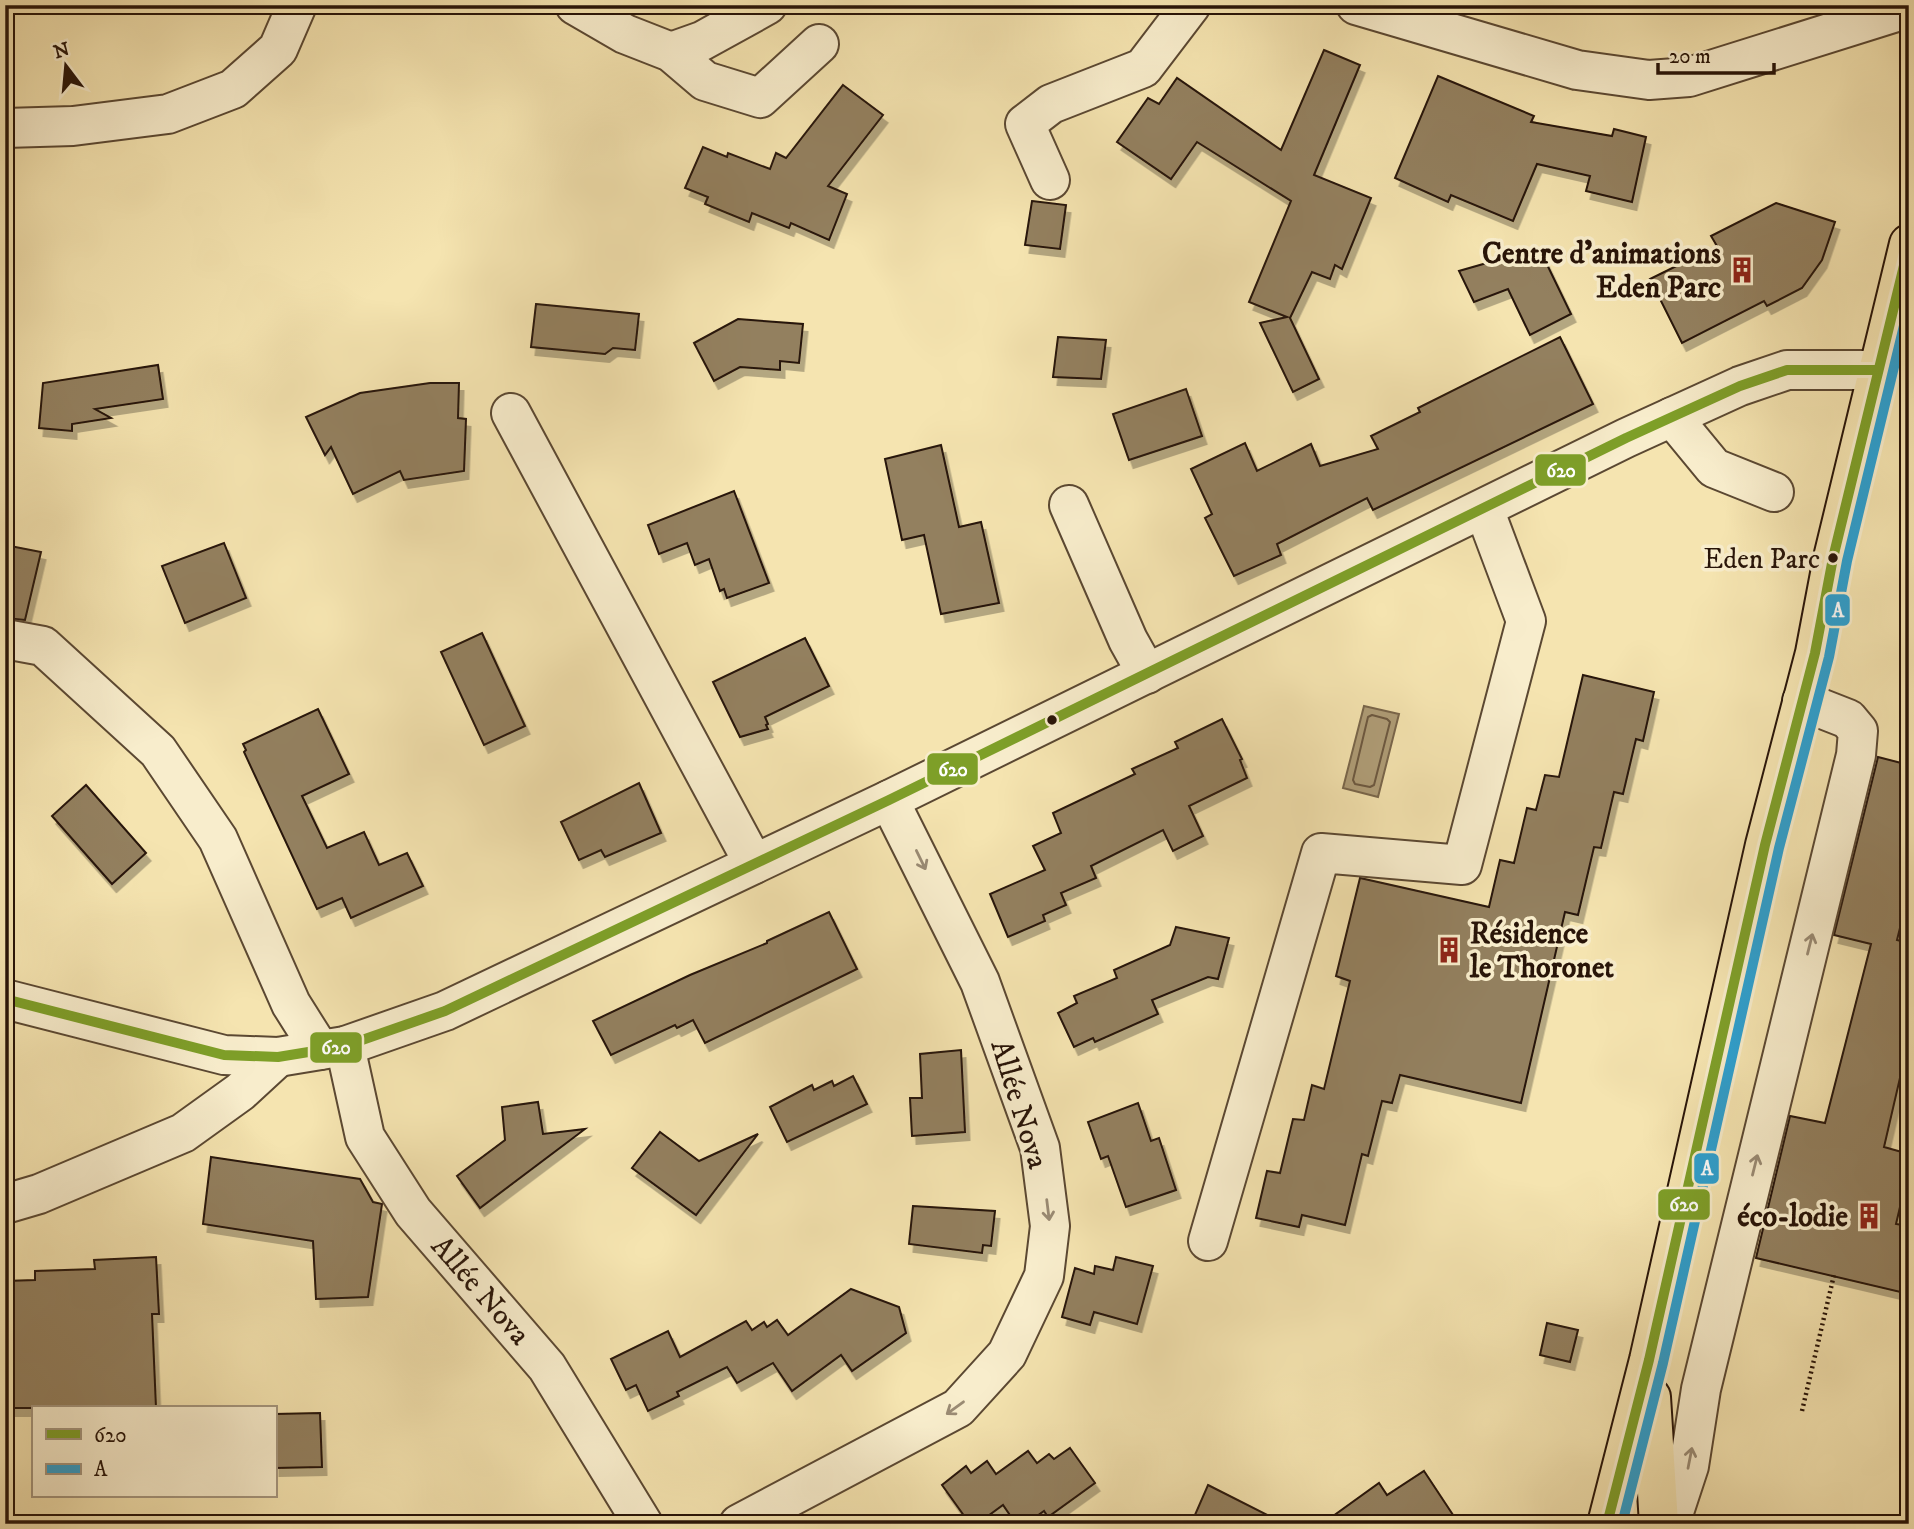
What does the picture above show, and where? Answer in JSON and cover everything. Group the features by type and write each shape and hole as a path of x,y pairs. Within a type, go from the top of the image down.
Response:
{"main road":[{"path":"1607,1524 1649,1360 1762,859 1815,653 1833,558 1908,252"},
{"path":"1649,1360 1659,1524"}],"street":[{"path":"5,128 73,125 168,114 233,89 278,50 297,5"},
{"path":"575,5 625,34 671,52 705,81 760,99 820,44"},
{"path":"671,52 702,41 767,5"},
{"path":"1050,180 1025,124 1051,104 1143,68 1191,5"},
{"path":"1356,5 1469,21 1577,70 1649,79 1689,77 1909,8"},
{"path":"5,999 224,1055 278,1058 333,1048 445,1011 889,800 1740,386 1787,370 1878,370"},
{"path":"511,413 754,864"},
{"path":"1672,417 1714,468 1774,492"},
{"path":"1069,505 1128,640 1147,674"},
{"path":"1208,1241 1321,853 1462,866 1526,621 1484,509"},
{"name":"Allée Nova","path":"5,639 43,646 158,751 218,839 291,1004 333,1048 365,1137 413,1212 547,1367 643,1524"},
{"path":"1671,1524 1689,1466 1701,1389 1856,755 1858,731 1848,719 1802,701"},
{"name":"Allée Nova","path":"739,1524 958,1408 1007,1354 1044,1276 1050,1226 1040,1148 980,982 889,800"},
{"path":"5,1204 39,1194 183,1133 240,1092 278,1058"}],"path":[{"path":"1802,1411 1834,1275"}],"water":[{"path":"1364,706 1399,714 1378,797 1343,788"}],"building":[{"path":"1324,50 1360,65 1314,175 1371,198 1342,269 1335,265 1330,279 1312,272 1290,318 1319,379 1293,392 1260,323 1287,317 1249,302 1291,201 1197,142 1171,179 1117,142 1148,98 1159,104 1177,78 1281,150"},
{"path":"1438,76 1534,116 1531,122 1612,136 1614,129 1646,137 1632,202 1586,191 1590,176 1537,164 1513,221 1451,195 1448,202 1395,178"},
{"path":"843,85 883,115 828,186 847,194 829,240 791,223 789,228 752,213 749,222 705,204 708,197 685,188 703,147 770,169 776,153 786,158"},
{"path":"1032,201 1066,205 1060,249 1025,245"},
{"name":"Centre d'animations Eden Parc","path":"1776,203 1835,222 1822,260 1802,288 1767,306 1764,301 1682,343 1650,279 1717,246 1711,236"},
{"path":"1539,248 1571,314 1530,335 1508,289 1474,302 1459,271"},
{"path":"536,304 639,314 635,350 613,348 605,354 531,347"},
{"path":"738,319 803,324 799,363 780,361 780,370 740,367 714,381 694,343"},
{"path":"1058,337 1106,340 1101,379 1053,377"},
{"path":"1560,337 1593,404 1373,510 1367,498 1277,544 1281,555 1234,576 1205,518 1212,514 1191,469 1245,443 1257,471 1311,444 1320,466 1378,449 1371,436 1420,412 1418,408"},
{"path":"158,365 163,399 95,409 111,418 72,424 72,431 39,428 43,383"},
{"path":"430,383 459,383 458,418 466,419 464,471 404,480 400,471 353,494 331,447 325,455 306,417 360,393"},
{"path":"1186,389 1202,436 1129,460 1113,414"},
{"path":"941,445 959,527 981,522 999,603 941,614 924,535 902,540 885,459"},
{"path":"734,491 769,583 727,598 724,589 720,591 709,559 695,565 687,543 659,554 648,525"},
{"path":"224,543 246,598 185,623 162,566"},
{"path":"5,545 41,552 25,620 5,618"},
{"path":"482,633 525,726 484,745 441,652"},
{"path":"805,638 829,686 765,717 768,729 740,737 713,682"},
{"name":"Résidence le Thoronet","path":"1583,675 1654,692 1643,741 1636,739 1623,794 1614,792 1601,848 1594,847 1578,915 1565,912 1521,1103 1400,1075 1392,1103 1382,1101 1368,1156 1362,1154 1345,1225 1302,1215 1299,1227 1256,1218 1267,1171 1280,1173 1293,1119 1304,1120 1312,1085 1324,1089 1350,981 1336,976 1360,878 1489,907 1500,860 1514,863 1527,808 1536,810 1545,775 1559,777"},
{"path":"318,709 349,774 302,796 327,848 364,832 379,865 407,853 423,886 351,918 342,898 317,909 244,752 246,750 243,744"},
{"path":"1222,719 1242,759 1240,760 1247,778 1189,806 1203,836 1173,851 1163,830 1091,866 1096,878 1061,893 1066,905 1043,915 1045,921 1008,937 990,894 1045,870 1033,846 1061,833 1053,813 1135,774 1132,769 1178,748 1175,742"},
{"path":"1878,757 1909,765 1909,892 1897,940 1909,943 1909,1039 1884,1147 1909,1154 1909,1169 1896,1224 1909,1226 1909,1294 1756,1258 1790,1116 1825,1123 1871,944 1834,935"},
{"path":"639,783 661,833 605,857 601,850 579,860 561,822"},
{"path":"86,785 146,853 112,884 52,816"},
{"path":"829,912 857,969 705,1043 693,1020 677,1028 675,1025 611,1055 593,1021 690,975 767,943"},
{"path":"1176,927 1229,938 1218,979 1208,977 1152,1000 1158,1014 1095,1042 1093,1038 1074,1047 1058,1013 1077,1003 1074,996 1117,978 1114,970 1170,945"},
{"path":"961,1050 965,1132 912,1136 910,1098 922,1098 920,1054"},
{"path":"853,1076 867,1104 787,1142 770,1107 812,1085 814,1090 832,1081 834,1086"},
{"path":"538,1102 543,1134 585,1129 480,1208 457,1176 505,1140 502,1107"},
{"path":"1138,1103 1151,1141 1159,1138 1176,1190 1126,1207 1108,1156 1101,1159 1088,1122"},
{"path":"660,1132 699,1161 758,1134 696,1215 632,1168"},
{"path":"211,1157 360,1179 373,1202 382,1204 368,1297 316,1299 313,1241 203,1224"},
{"path":"913,1206 995,1211 991,1246 983,1245 982,1253 909,1244"},
{"path":"156,1257 159,1314 152,1314 156,1406 5,1408 5,1281 35,1280 35,1271 95,1269 94,1260"},
{"path":"1116,1257 1153,1266 1137,1324 1094,1312 1090,1325 1062,1317 1075,1268 1094,1274 1095,1266 1113,1270"},
{"path":"851,1289 899,1307 906,1333 852,1371 841,1355 792,1391 773,1363 737,1383 727,1367 677,1392 679,1396 648,1411 636,1385 626,1390 611,1359 668,1331 680,1357 746,1321 752,1330 764,1322 767,1327 777,1320 788,1335"},
{"path":"1547,1323 1578,1330 1570,1362 1540,1355"},
{"path":"320,1413 322,1467 276,1468 276,1414"},
{"path":"1070,1448 1095,1483 1048,1517 1044,1511 1026,1524 1016,1524 1003,1505 977,1524 970,1524 942,1485 966,1466 971,1473 987,1461 996,1474 1028,1451 1037,1463 1049,1454 1054,1459"},
{"path":"1424,1471 1459,1524 1322,1524 1379,1483 1387,1495"},
{"path":"1208,1485 1285,1524 1191,1524"}],"transit line":[{"name":"620","path":"1607,1524 1649,1360 1765,845 1815,653 1833,558 1909,245"},
{"name":"A","path":"1622,1524 1663,1363 1779,848 1829,657 1847,561 1909,305"},
{"name":"620","path":"5,999 224,1055 278,1057 345,1046 445,1011 889,800 1626,438 1740,386 1787,370 1878,370"}],"place":[{"name":"Centre d'animations Eden Parc","path":"1742,270"},
{"name":"Eden Parc","path":"1833,558"},
{"name":"Résidence le Thoronet","path":"1449,950"},
{"name":"éco-lodie","path":"1869,1216"}]}
